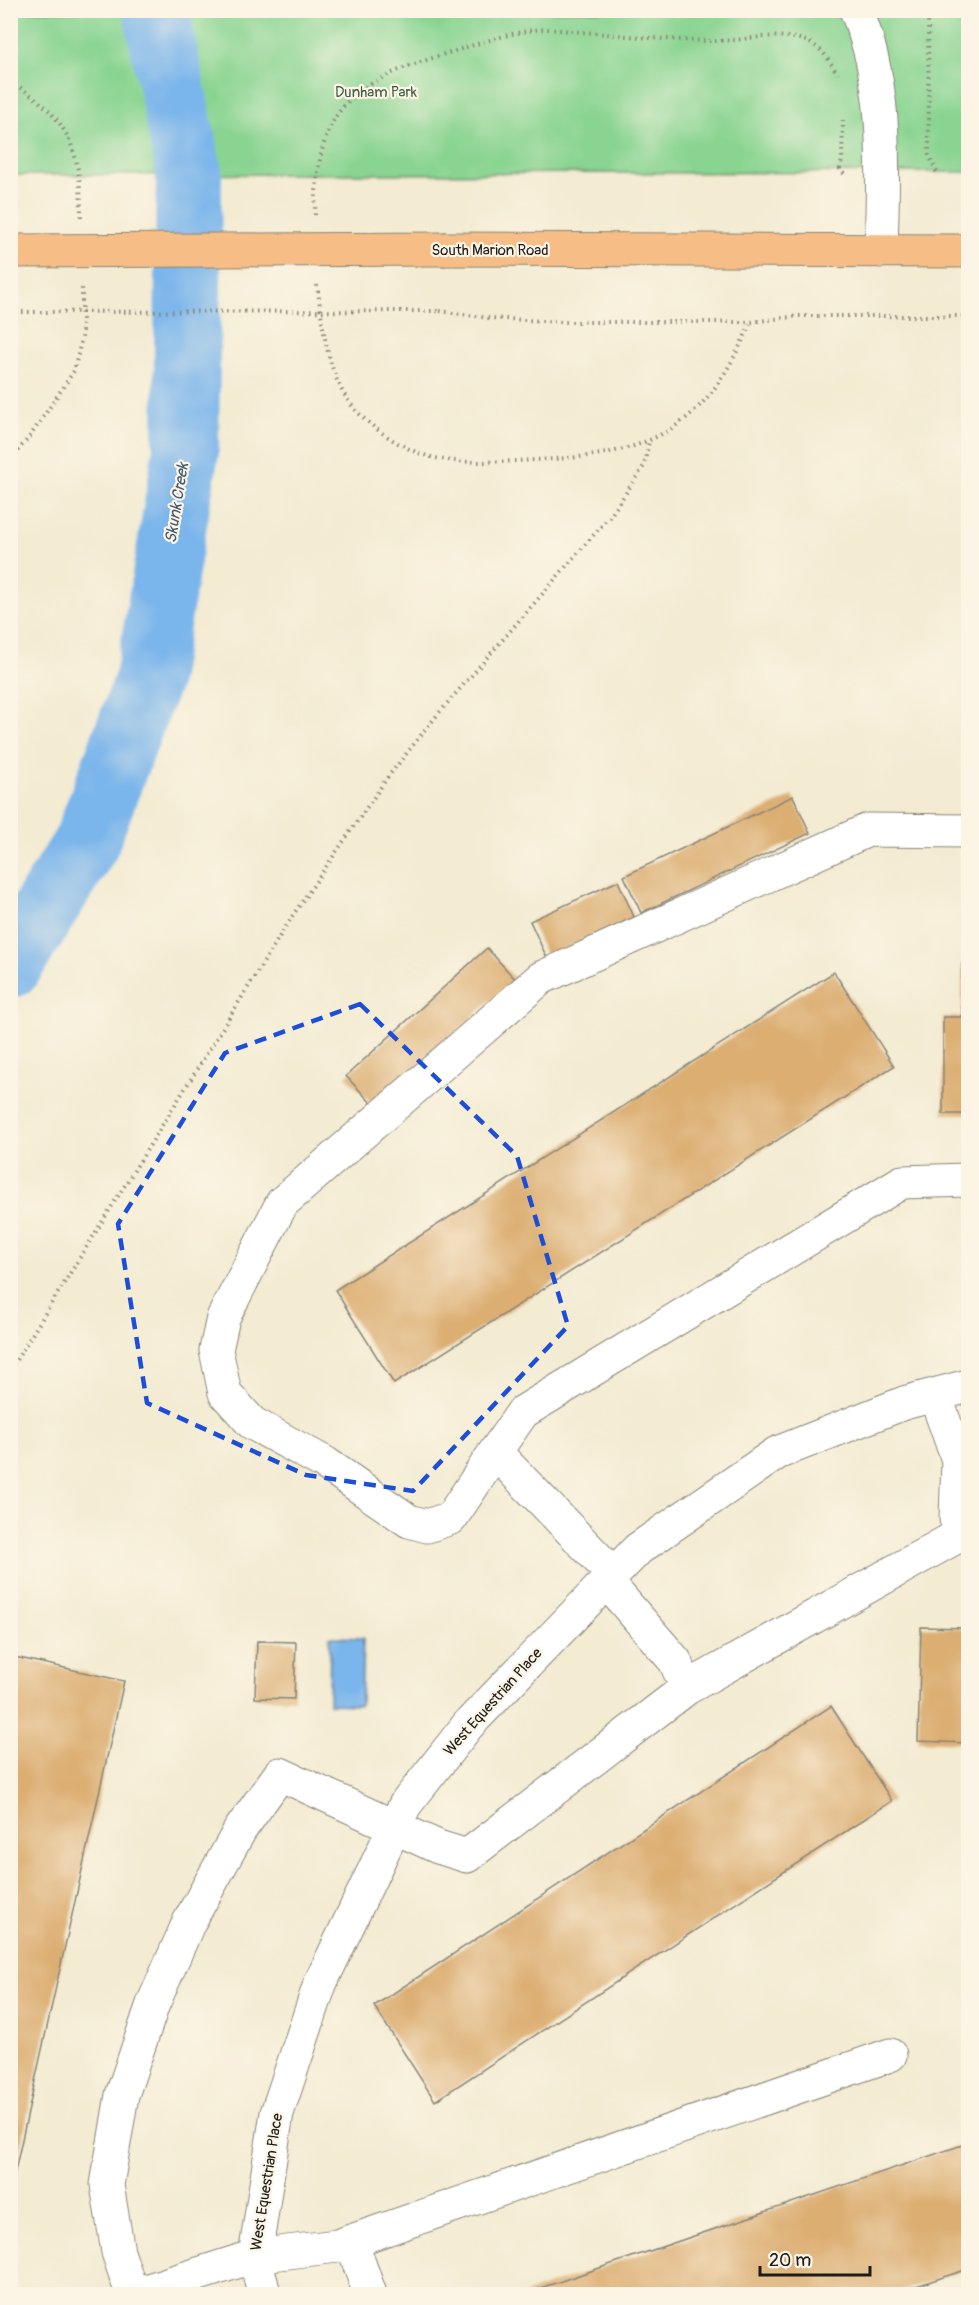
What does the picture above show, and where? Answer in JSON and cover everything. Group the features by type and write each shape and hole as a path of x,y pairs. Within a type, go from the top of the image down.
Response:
{"main road":[{"name":"South Marion Road","path":"10,250 969,251"}],"street":[{"path":"856,10 872,56 881,122 884,163 881,251"},
{"path":"969,831 868,830 541,978 282,1203 223,1318 216,1350 225,1393 252,1422 325,1463 409,1521 428,1526 451,1518 523,1412 902,1182 969,1180"},
{"name":"West Equestrian Place","path":"264,2295 255,2256 277,2113 320,1984 405,1805 468,1725 638,1549 777,1453 904,1403 969,1386"},
{"path":"890,2055 337,2246 255,2256 134,2295 118,2252 107,2185 122,2095 153,2004 189,1922 240,1830 280,1774 438,1847 467,1856 687,1688 966,1533 956,1519 963,1456 935,1395"},
{"path":"495,1452 610,1577 675,1661 687,1688"},
{"path":"351,2241 370,2295"}],"path":[{"path":"928,10 929,155 937,173"},
{"path":"315,224 319,160 327,132 342,107 360,90 381,77 409,66 522,30 546,29 697,41 783,37 803,40 819,48 830,60 838,77"},
{"path":"843,109 840,169 845,175"},
{"path":"316,280 325,338 336,378 352,406 376,429 407,447 424,454 452,460 490,462 575,458 608,453 650,441 681,422 712,392 734,358 751,322"},
{"path":"10,312 440,310 489,318 562,322 751,322 808,316 969,316"},
{"path":"10,1370 293,915 342,842 387,778 438,714 611,515 644,466 650,441"}],"highlighted area":[{"path":"360,1004 517,1156 568,1326 413,1491 306,1475 147,1403 118,1224 225,1053"}],"green space":[{"name":"Dunham Park","path":"10,11 968,11 968,172 11,175"}],"water":[{"path":"330,1637 363,1638 361,1705 329,1704"}],"building":[{"path":"793,796 810,833 641,913 624,876"},
{"path":"618,881 634,917 547,958 530,921"},
{"path":"487,948 515,979 374,1106 346,1076"},
{"path":"962,964 968,964 968,1114 943,1114 943,1017 962,1017"},
{"path":"834,972 894,1066 394,1384 335,1290"},
{"path":"921,1627 968,1628 968,1743 918,1741"},
{"path":"257,1641 296,1642 294,1699 255,1698"},
{"path":"15,1657 124,1681 11,2189 10,1678"},
{"path":"831,1706 892,1801 435,2101 374,2006"},
{"path":"968,2143 968,2269 892,2294 523,2294"}],"waterway":[{"name":"Skunk Creek","path":"10,965 86,843 148,679 186,451 189,172 156,10"}]}
